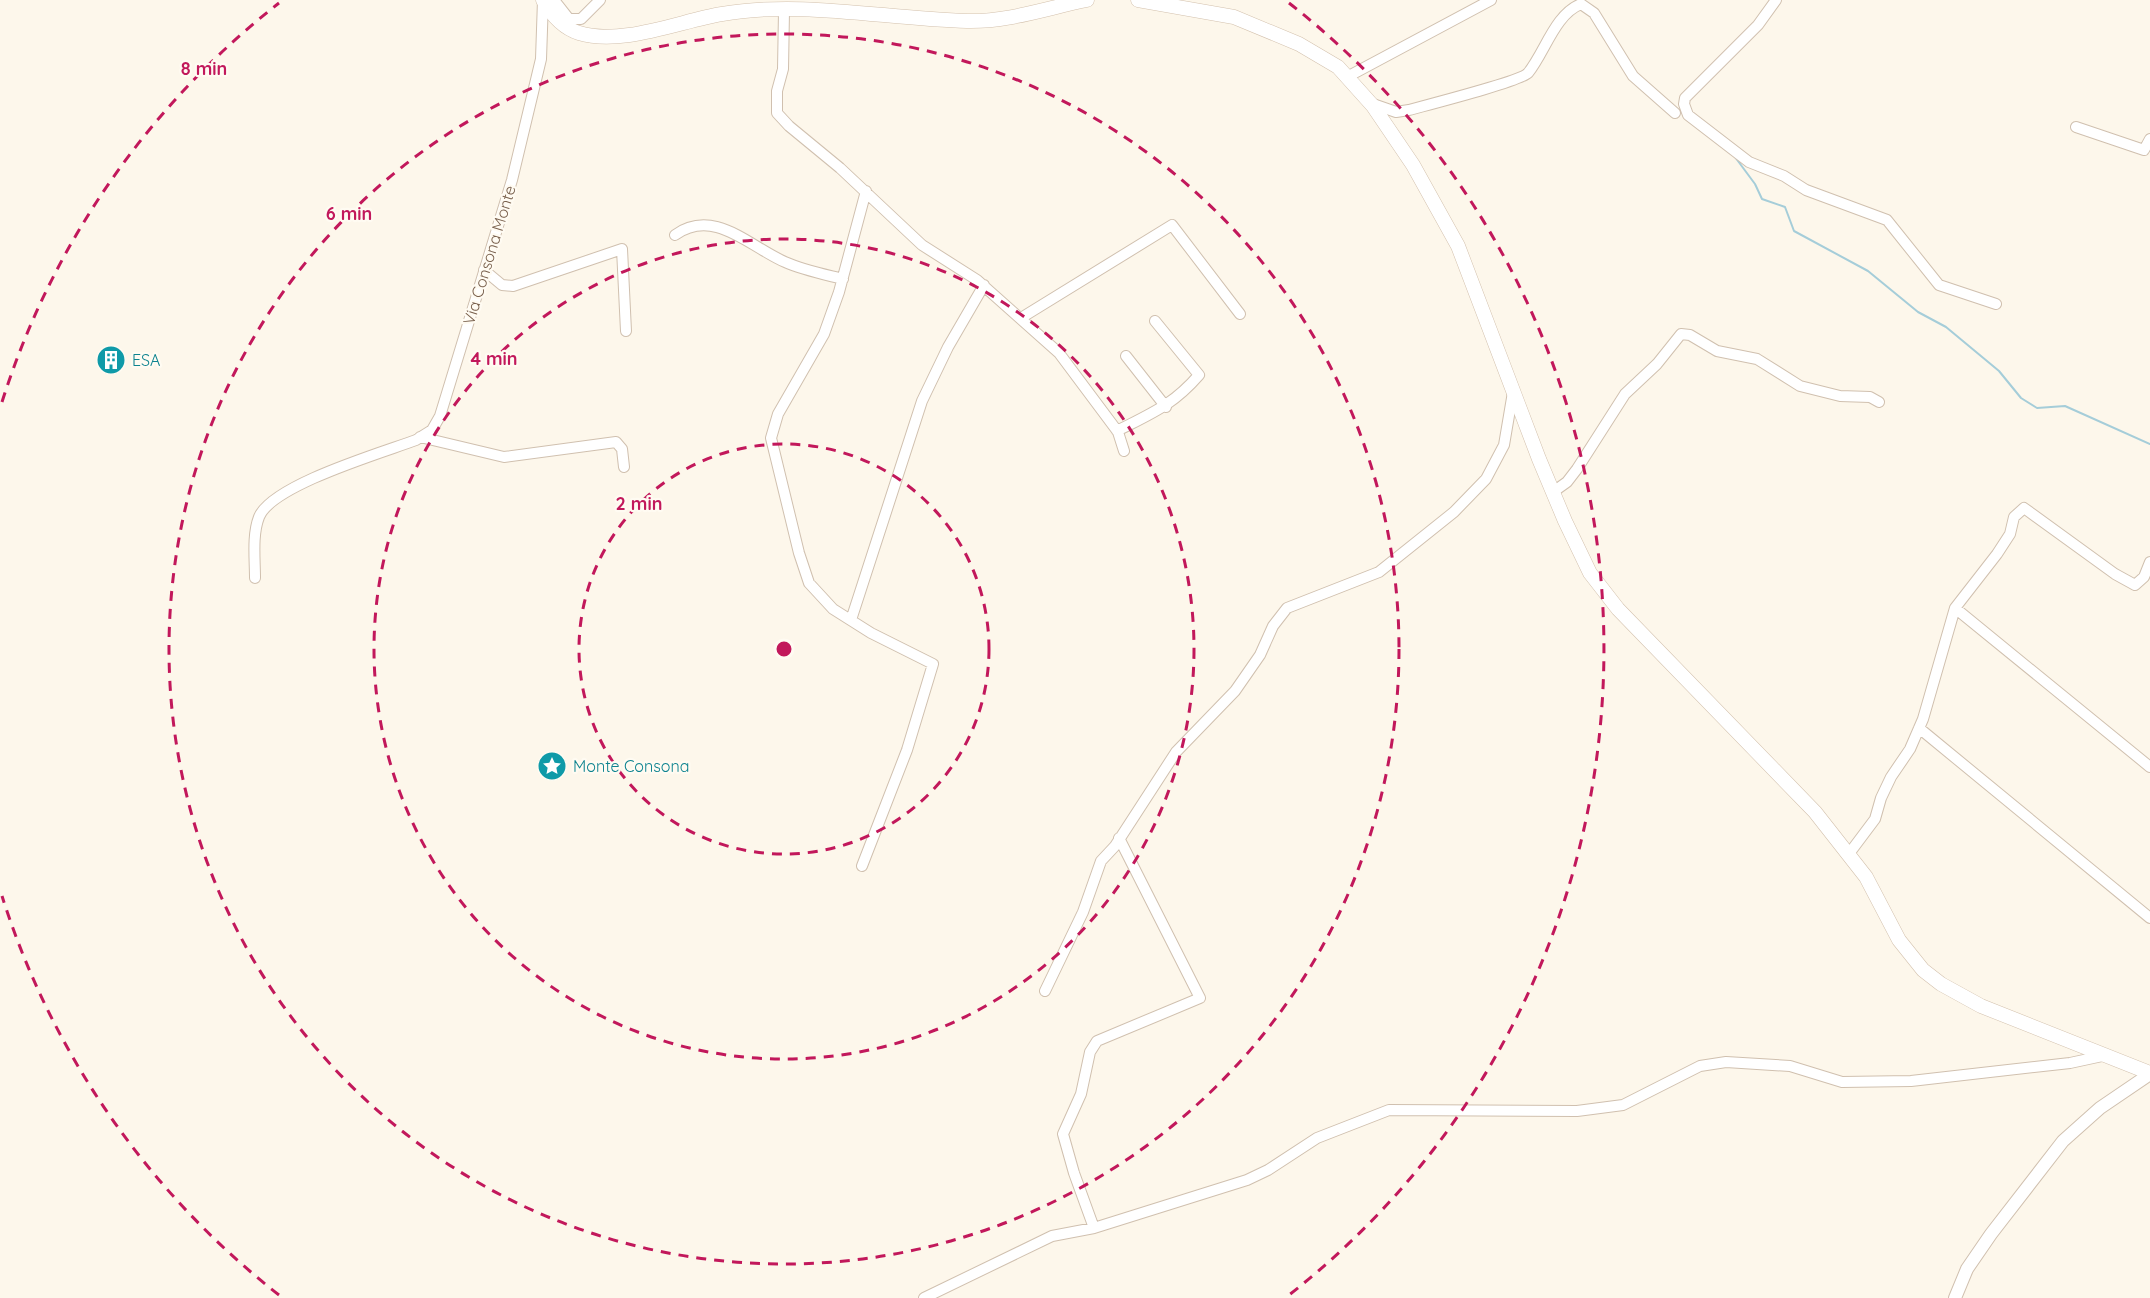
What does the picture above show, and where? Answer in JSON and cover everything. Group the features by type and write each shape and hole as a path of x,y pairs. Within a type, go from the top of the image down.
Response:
{"main road":[{"path":"543,0 550,12 579,33 608,36 658,30 722,14 784,11 969,21 1010,18 1084,0"},
{"path":"1138,0 1234,17 1299,44 1338,67 1369,103 1413,165 1458,246 1553,492 1590,573 1618,609 1815,812 1866,877 1910,956 1923,970 1941,984 1981,1006 2150,1073"}],"street":[{"name":"Via Consona Monte","path":"255,578 259,519 273,499 294,487 420,437 432,430 440,416 512,180 541,59 543,0"},
{"path":"554,0 569,19 581,19 600,0"},
{"path":"1347,77 1491,0"},
{"path":"1776,0 1758,25 1685,98 1684,104 1688,115 1749,162 1784,176 1806,190 1887,220 1939,285 1996,303"},
{"path":"1369,103 1402,112 1527,74 1563,20 1572,9 1581,4 1594,13 1633,76 1675,113"},
{"path":"784,11 783,69 777,91 777,113 789,126 866,191 922,245 984,285 1059,352 1117,431 1124,451"},
{"path":"2076,127 2147,152 2150,139"},
{"path":"862,866 907,750 933,664 833,609 809,583 796,543 771,438 778,414 824,334 843,279 866,191"},
{"path":"1021,318 1172,225 1240,314"},
{"path":"675,235 695,226 723,229 739,235 782,261 843,279"},
{"path":"484,270 502,285 513,286 622,249 626,331"},
{"path":"851,620 922,401 948,347 984,285"},
{"path":"1117,431 1166,407 1182,395 1199,375 1155,321"},
{"path":"1553,492 1567,482 1577,469 1625,394 1657,364 1681,334 1690,335 1717,351 1757,360 1800,386 1840,396 1870,397 1879,402"},
{"path":"1126,356 1166,407"},
{"path":"1045,991 1083,912 1101,861 1176,752 1235,691 1260,655 1273,626 1287,608 1379,572 1454,512 1486,479 1504,445 1513,392"},
{"path":"420,437 504,457 616,442 622,448 624,467"},
{"path":"1848,855 1875,819 1881,798 1910,750 1919,728 1955,608 2006,541 2014,517 2024,508 2115,574 2135,585 2144,577 2150,562"},
{"path":"1955,608 2150,767"},
{"path":"1919,728 2150,918"},
{"path":"1094,1228 1063,1134 1081,1094 1090,1052 1097,1041 1132,1024 1200,998 1119,838"},
{"path":"924,1298 1052,1236 1094,1228 1247,1180 1268,1170 1317,1138 1389,1110 1577,1111 1623,1105 1700,1066 1726,1062 1790,1066 1842,1082 1899,1081 2070,1063 2107,1055"},
{"path":"1955,1298 1967,1269 2063,1141 2100,1108 2150,1073"}],"waterway":[{"path":"1735,157 1755,184 1762,199 1785,207 1794,231 1868,271 1918,312 1946,327 1999,371 2021,398 2037,408 2065,406 2150,444"}],"place":[{"name":"ESA","path":"111,360"},
{"name":"Monte Consona","path":"552,766"}]}
